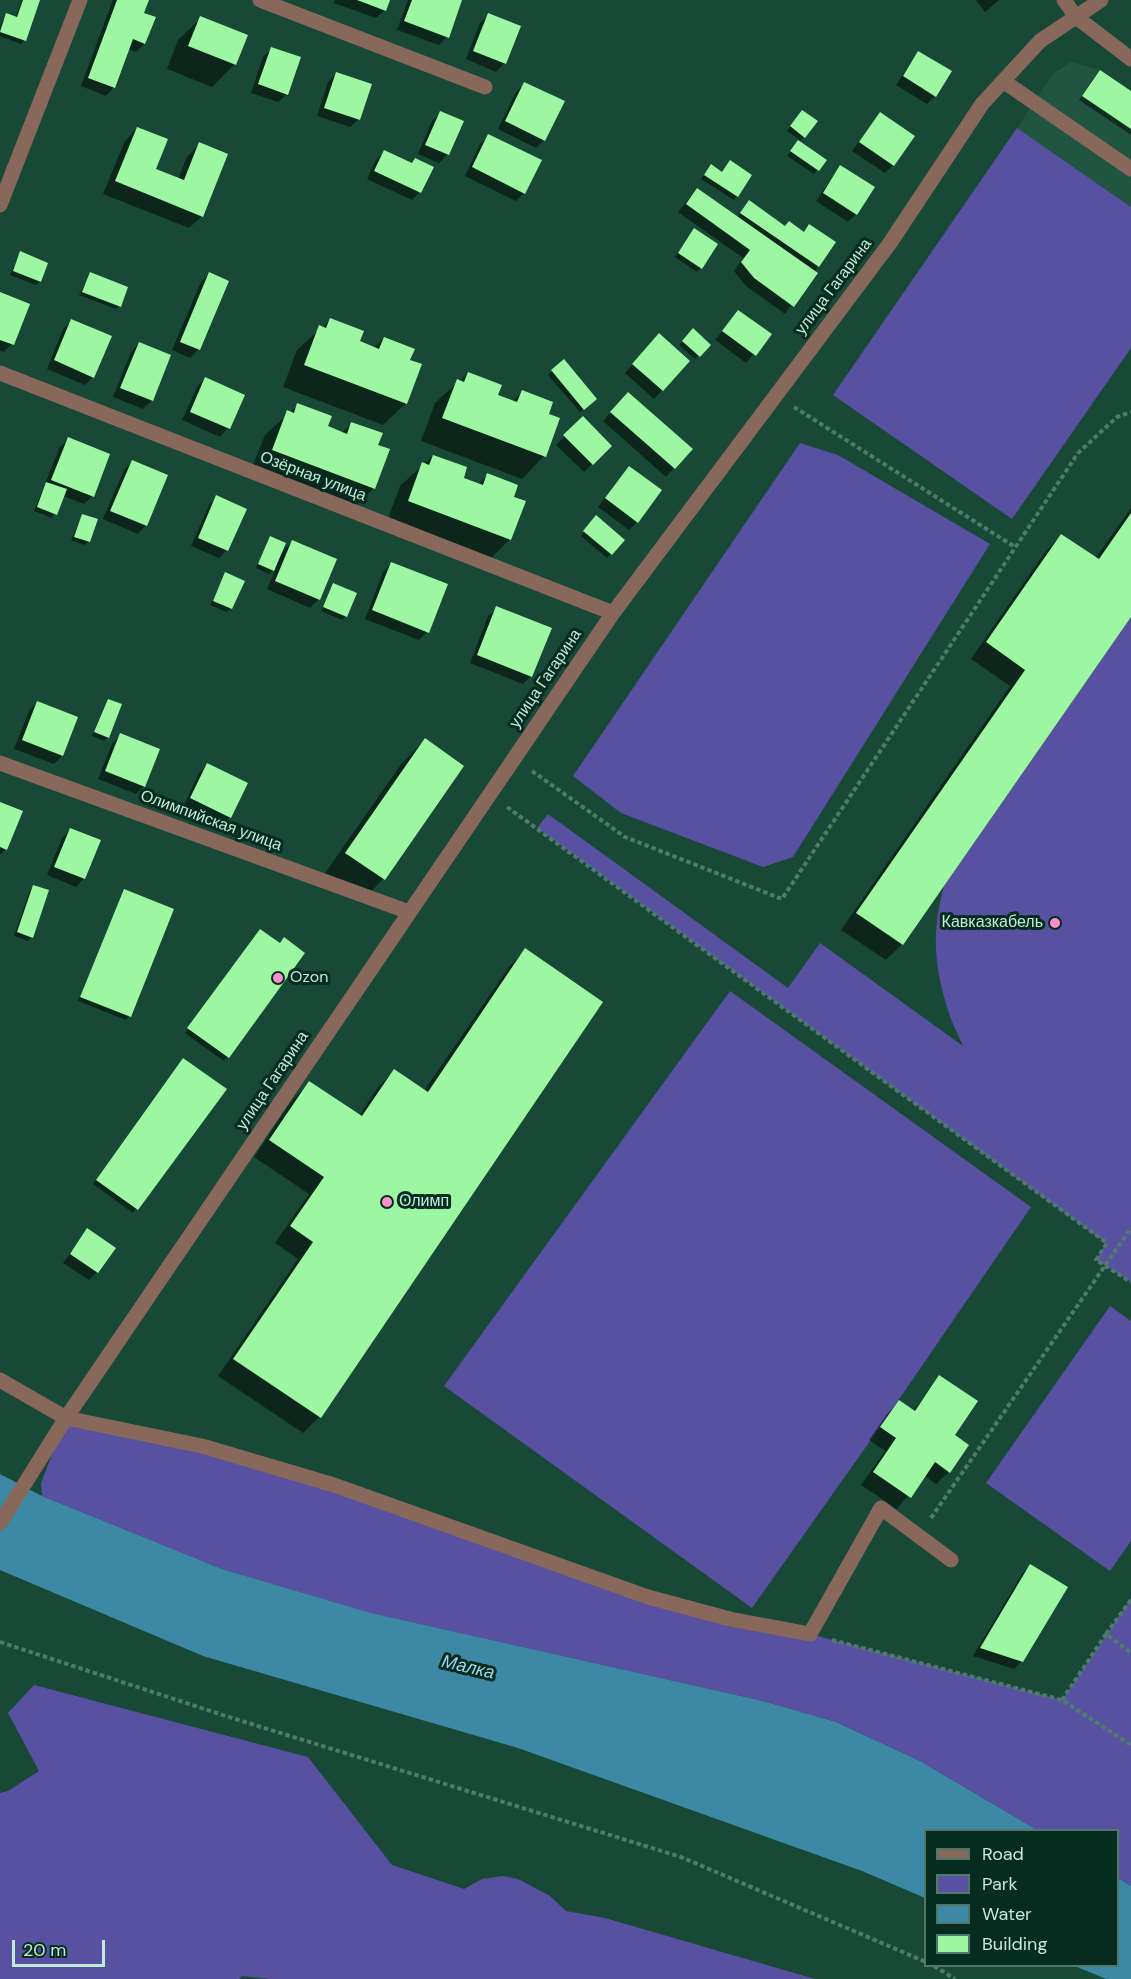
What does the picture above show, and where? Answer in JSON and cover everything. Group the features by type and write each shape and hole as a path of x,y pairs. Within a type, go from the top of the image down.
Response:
{"street":[{"path":"0,205 80,0"},
{"path":"260,0 485,87"},
{"path":"1064,0 1076,17 1131,59"},
{"name":"улица Гагарина","path":"0,1523 66,1418 613,613 890,243 982,104 1040,41 1101,0"},
{"path":"1003,81 1131,169"},
{"name":"Озёрная улица","path":"0,374 613,613"},
{"name":"Олимпийская улица","path":"0,763 409,912"},
{"path":"0,1380 66,1418 202,1446 334,1485 648,1597 730,1619 810,1634 880,1508 951,1560"}],"path":[{"path":"776,395 1015,547"},
{"path":"514,758 625,837 782,899 1078,453 1117,417 1131,412"},
{"path":"490,794 1107,1243 1096,1260 1131,1282"},
{"path":"918,1536 1131,1228"},
{"path":"1062,1700 1131,1600"},
{"path":"810,1634 1062,1700 1131,1745"},
{"path":"1106,1634 1131,1653"},
{"path":"0,1642 232,1718 681,1857 924,1961"},
{"path":"937,1967 955,1979"}],"shaded area":[{"path":"1071,62 1100,70 1131,91 1131,207 1017,128 1053,74"}],"green space":[{"path":"1017,128 1131,207 1131,348 1012,519 833,395"},
{"path":"800,443 838,455 990,544 793,857 763,867 621,813 573,776"},
{"path":"1131,617 1131,1282 1096,1260 1106,1243 537,828 548,814 788,988 820,943 963,1046 950,1016 940,982 936,951 937,920 944,886"},
{"path":"730,991 1031,1207 752,1608 444,1386"},
{"path":"1110,1306 1131,1321 1131,1541 1110,1571 986,1483"},
{"path":"66,1418 202,1446 648,1597 810,1634 1062,1700 1131,1598 1131,1886 1119,1879 1119,1829 1035,1829 920,1761 836,1722 763,1701 370,1613 222,1569 42,1496 41,1483"},
{"path":"34,1685 308,1757 392,1865 464,1889 482,1879 503,1876 518,1879 550,1896 566,1911 605,1918 815,1979 270,1979 242,1976 239,1979 0,1979 0,1793 8,1791 39,1771 8,1713"}],"water":[{"name":"Малка","path":"0,1474 42,1496 222,1569 371,1613 763,1701 836,1722 920,1761 1035,1829 924,1829 924,1898 862,1871 518,1748 203,1656 0,1570"},
{"path":"1119,1879 1131,1886 1131,1979 1106,1979 1077,1967 1119,1967"}],"building":[{"path":"23,0 40,0 26,41 0,32 6,13 17,17"},
{"path":"117,0 149,0 144,13 156,17 145,44 133,39 115,88 88,78"},
{"path":"357,0 390,0 386,11"},
{"path":"412,0 462,0 449,38 404,21"},
{"path":"488,13 521,26 506,64 473,51"},
{"path":"200,16 248,35 236,65 188,46"},
{"path":"271,47 301,57 288,95 258,84"},
{"path":"918,51 952,71 936,97 903,76"},
{"path":"1100,70 1131,91 1131,129 1082,96"},
{"path":"336,72 372,84 360,120 324,108"},
{"path":"524,82 565,101 545,141 505,121"},
{"path":"802,110 818,121 805,138 790,126"},
{"path":"440,111 464,121 449,155 425,145"},
{"path":"880,112 915,136 894,166 859,142"},
{"path":"137,127 168,139 156,169 184,180 199,142 228,154 203,217 115,181"},
{"path":"488,134 542,160 525,194 472,167"},
{"path":"798,140 827,160 819,171 790,151"},
{"path":"384,150 412,163 415,158 434,167 421,193 374,171"},
{"path":"730,160 752,175 738,197 704,175 711,164 722,172"},
{"path":"840,165 875,187 857,215 823,193"},
{"path":"697,188 818,273 794,307 754,278 741,262 750,250 686,204"},
{"path":"749,200 785,226 789,221 804,232 809,224 836,242 819,267 740,213"},
{"path":"694,228 718,244 702,269 678,253"},
{"path":"20,251 48,263 41,282 13,271"},
{"path":"90,272 128,287 121,307 82,292"},
{"path":"209,272 229,281 200,350 180,342"},
{"path":"0,292 30,304 14,345 0,340"},
{"path":"738,310 772,334 756,356 722,331"},
{"path":"330,318 364,331 360,341 379,349 384,337 415,349 410,360 422,364 407,404 304,365 319,325 326,328"},
{"path":"71,319 112,336 94,378 54,360"},
{"path":"693,328 711,345 700,357 682,341"},
{"path":"659,333 690,361 663,391 632,364"},
{"path":"139,342 171,355 153,401 120,388"},
{"path":"564,359 597,399 584,410 551,370"},
{"path":"468,372 502,385 498,395 517,402 522,390 553,402 549,414 560,418 546,457 442,418 457,379 464,382"},
{"path":"205,377 245,395 230,429 190,412"},
{"path":"628,392 693,449 675,469 610,412"},
{"path":"297,403 332,416 328,426 347,434 351,422 383,433 378,445 390,449 375,489 272,450 287,410 294,413"},
{"path":"583,416 612,446 593,465 563,435"},
{"path":"68,437 110,454 94,497 51,480"},
{"path":"433,455 467,467 464,478 483,485 487,473 518,485 514,497 526,501 511,540 408,501 422,462 429,465"},
{"path":"132,460 168,475 147,526 110,511"},
{"path":"629,466 662,490 638,523 605,498"},
{"path":"46,482 67,489 57,515 37,507"},
{"path":"216,495 247,509 228,551 198,538"},
{"path":"1131,513 1131,617 903,945 856,913 1025,670 986,642 1061,534 1099,559"},
{"path":"82,514 98,519 90,542 74,537"},
{"path":"596,515 625,540 612,555 583,531"},
{"path":"270,536 286,543 274,571 258,564"},
{"path":"292,540 337,559 320,600 275,581"},
{"path":"391,562 448,584 429,633 372,610"},
{"path":"225,572 245,581 232,609 213,601"},
{"path":"333,583 357,593 347,617 323,607"},
{"path":"496,606 552,628 532,677 477,655"},
{"path":"108,699 122,704 109,738 94,732"},
{"path":"37,701 78,717 63,756 22,740"},
{"path":"120,733 160,749 145,787 105,771"},
{"path":"425,738 464,766 385,880 345,853"},
{"path":"207,763 248,783 231,818 190,798"},
{"path":"0,802 23,811 7,850 0,847"},
{"path":"70,828 101,840 85,879 54,867"},
{"path":"33,885 49,890 33,938 17,932"},
{"path":"124,889 174,909 131,1017 80,997"},
{"path":"260,929 280,943 284,937 305,953 229,1058 187,1028"},
{"name":"Олимп","path":"525,948 603,1002 321,1418 233,1359 313,1242 290,1226 324,1177 269,1140 309,1081 362,1116 394,1069 428,1092"},
{"path":"183,1058 227,1089 138,1210 96,1180"},
{"path":"87,1228 116,1248 98,1273 70,1254"},
{"path":"939,1375 978,1401 955,1435 969,1445 950,1473 935,1462 911,1498 873,1472 896,1438 880,1427 899,1400 915,1411"},
{"path":"1030,1564 1068,1587 1023,1662 980,1648"}],"place":[{"name":"Кавказкабель","path":"1055,923"},
{"name":"Ozon","path":"278,978"},
{"name":"Олимп","path":"387,1202"}]}
